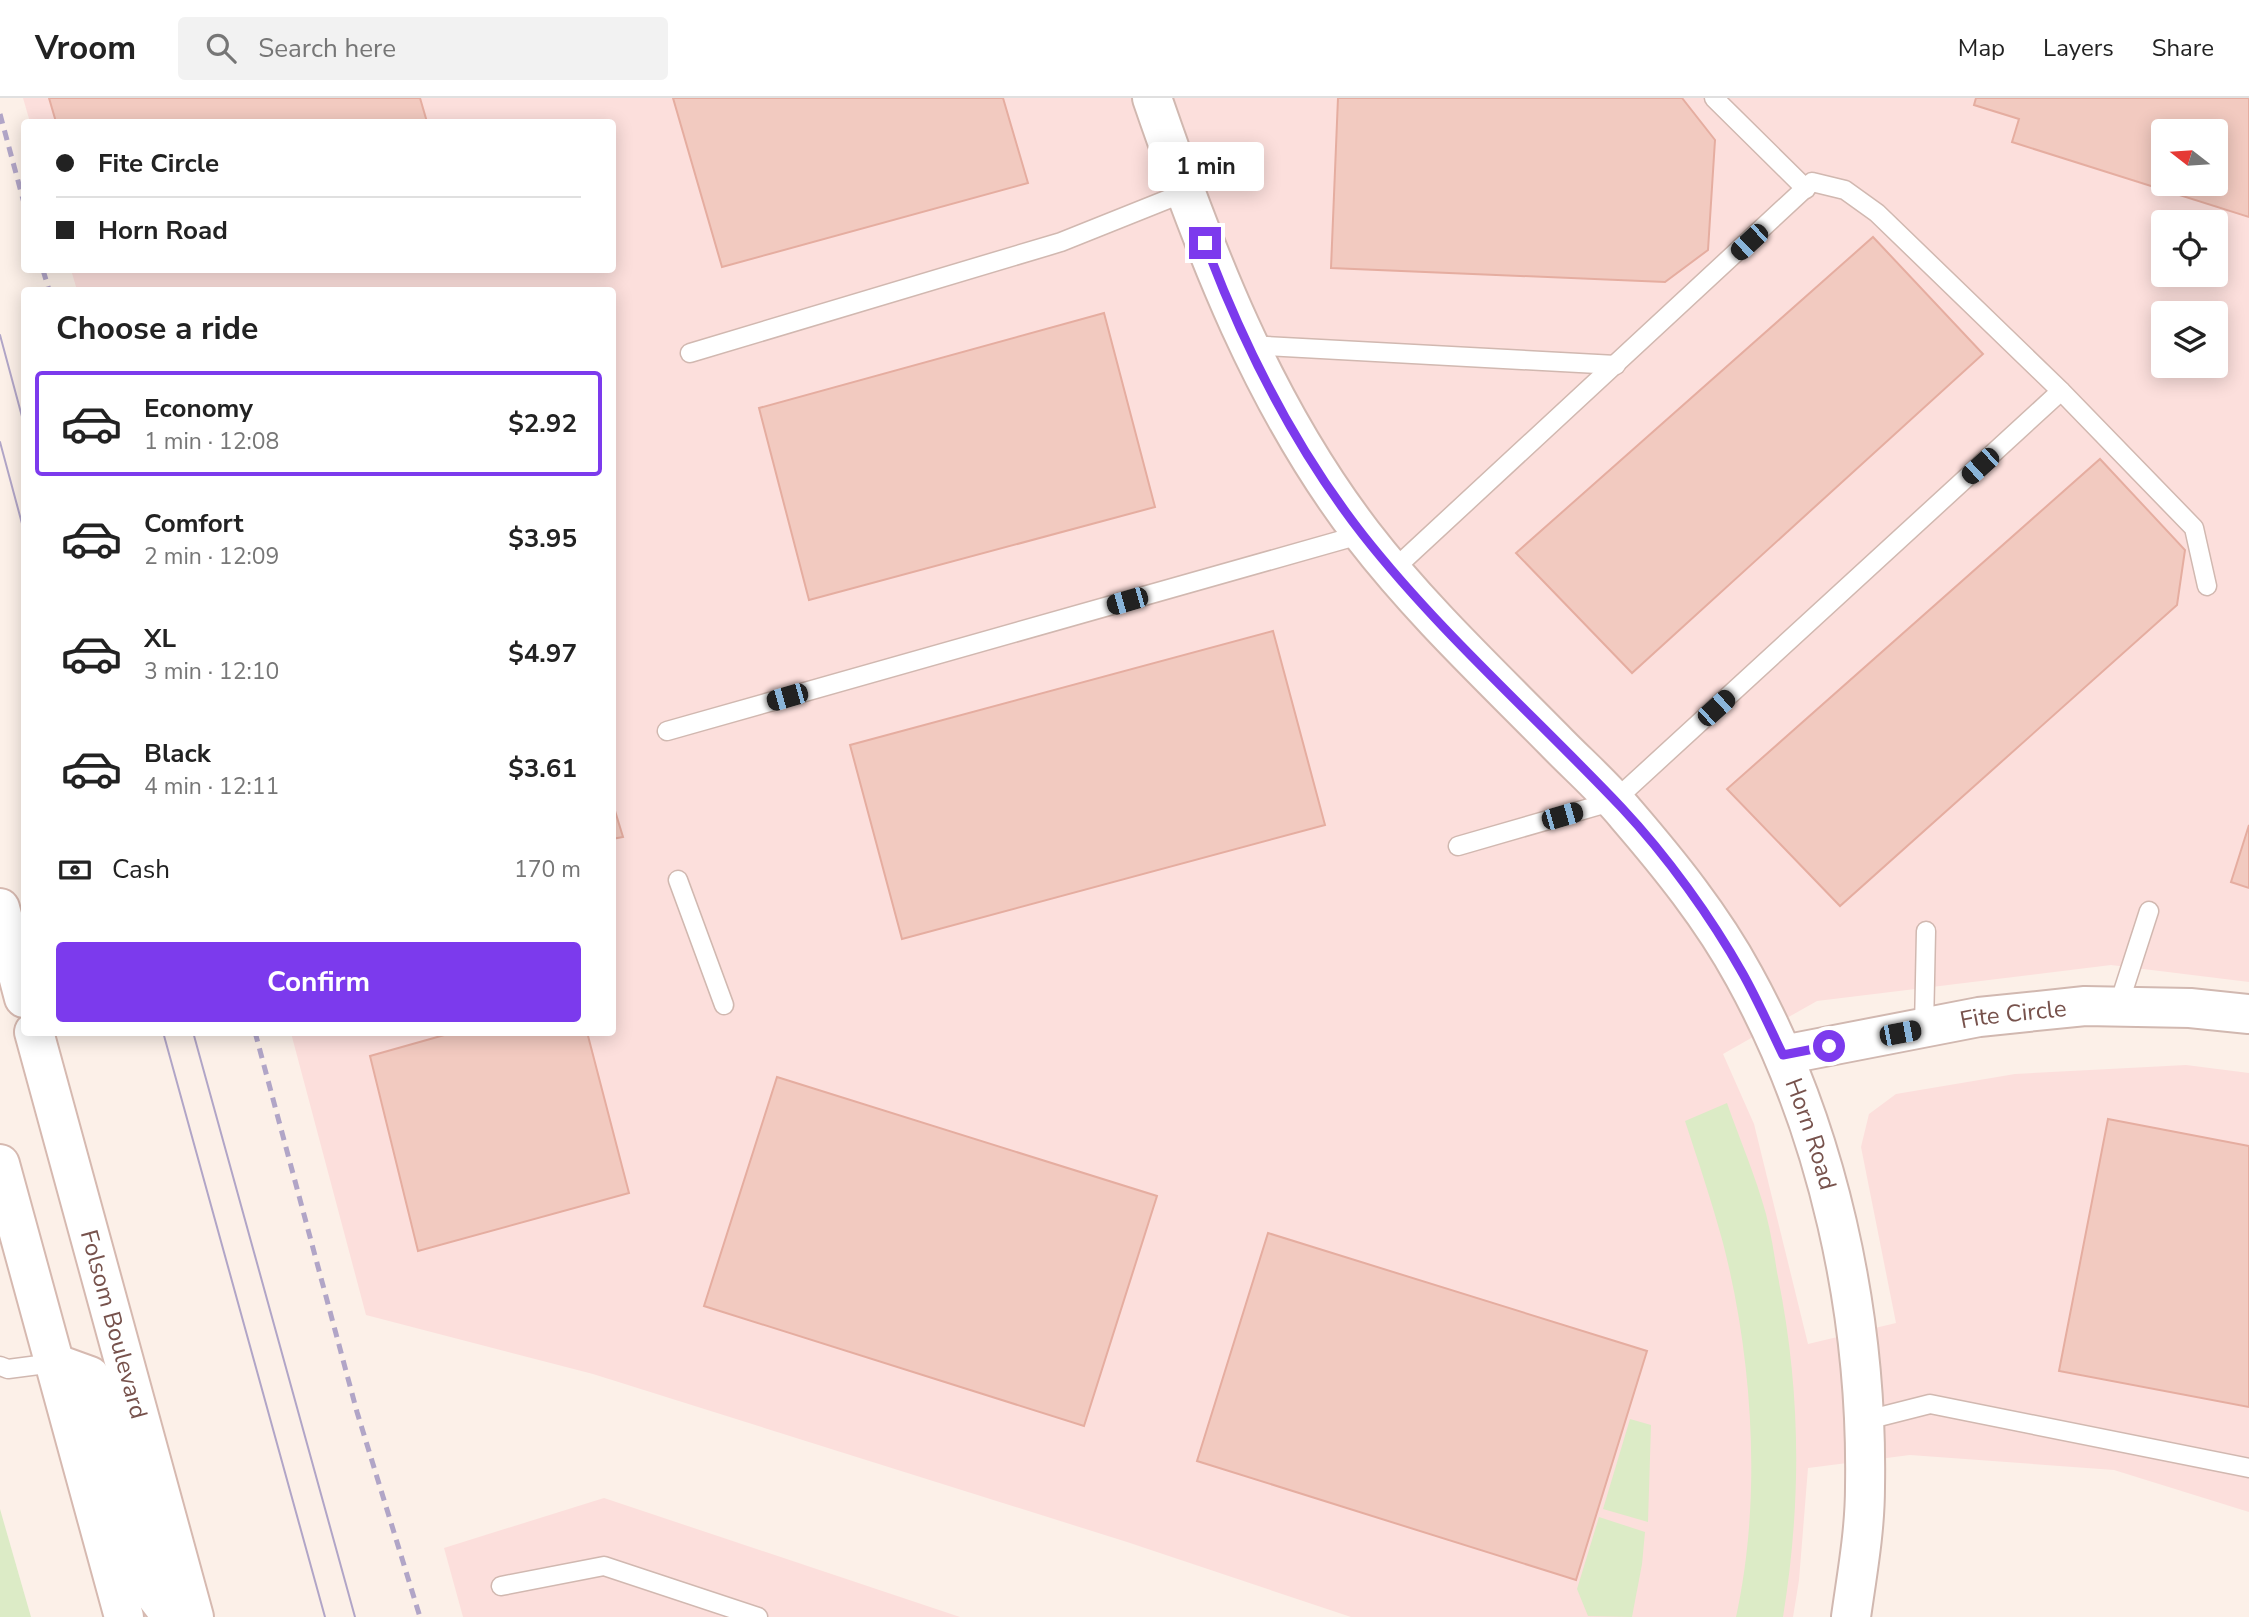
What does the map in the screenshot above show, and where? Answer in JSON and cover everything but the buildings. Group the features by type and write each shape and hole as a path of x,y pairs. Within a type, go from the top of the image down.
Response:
{"street":[{"name":"Horn Road","path":"1152,98 1224,294 1247,345 1300,443 1363,534 1435,620 1614,801 1687,888 1743,974 1783,1055 1828,1186 1851,1285 1863,1387 1865,1489 1862,1540 1851,1617"},
{"path":"0,908 21,987"},
{"name":"Fite Circle","path":"1783,1055 1979,1017 2085,1006 2190,1007 2249,1014"},
{"name":"Folsom Boulevard","path":"35,1036 194,1617"},
{"path":"0,1164 124,1617"},
{"path":"54,1363 90,1376 153,1592 172,1617"}],"lane":[{"path":"1714,98 1806,189"},
{"path":"1393,570 1812,182 1845,190 1877,213 2061,391 2194,528 2207,586"},
{"path":"690,354 1061,242 1186,192"},
{"path":"1247,345 1616,365"},
{"path":"1458,846 1614,801 2061,391"},
{"path":"667,731 1363,534"},
{"path":"678,880 724,1005"},
{"path":"2118,1007 2149,911"},
{"path":"1924,1028 1926,931"},
{"path":"0,1366 8,1368 54,1363"},
{"path":"1863,1421 1930,1404 2249,1468"},
{"path":"501,1586 604,1566 758,1617"}],"shaded area":[{"path":"23,98 2249,98 2249,982 2111,965 1817,1001 1723,1054 1754,1124 1808,1344 1896,1323 1861,1147 1869,1114 1896,1094 2015,1074 2186,1065 2249,1073 2249,1512 2114,1470 1910,1455 1808,1468 1799,1580 1793,1617 1351,1617 1127,1542 593,1374 366,1315 292,1036 616,1036 616,287 76,287 72,273 616,273 616,119 29,119"},
{"path":"604,1498 960,1617 463,1617 444,1548"}],"green space":[{"path":"1727,1103 1766,1214 1791,1359 1796,1487 1783,1617 1736,1617 1749,1525 1751,1477 1747,1381 1733,1288 1723,1243 1685,1121"},
{"path":"1630,1419 1651,1425 1648,1522 1603,1509"},
{"path":"0,1509 31,1617 0,1617"},
{"path":"1599,1517 1645,1532 1632,1617 1588,1616 1577,1589"}],"tram line":[{"path":"0,335 21,413"},
{"path":"0,442 21,520"},
{"path":"164,1036 325,1617"},
{"path":"194,1036 355,1617"}],"railway":[{"path":"0,114 21,192"},
{"path":"44,273 48,287"},
{"path":"256,1036 357,1412 420,1617"}],"route":[{"path":"1205,243 1247,345 1300,443 1363,534 1435,620 1623,809 1687,888 1743,974 1783,1055 1829,1046"}]}
